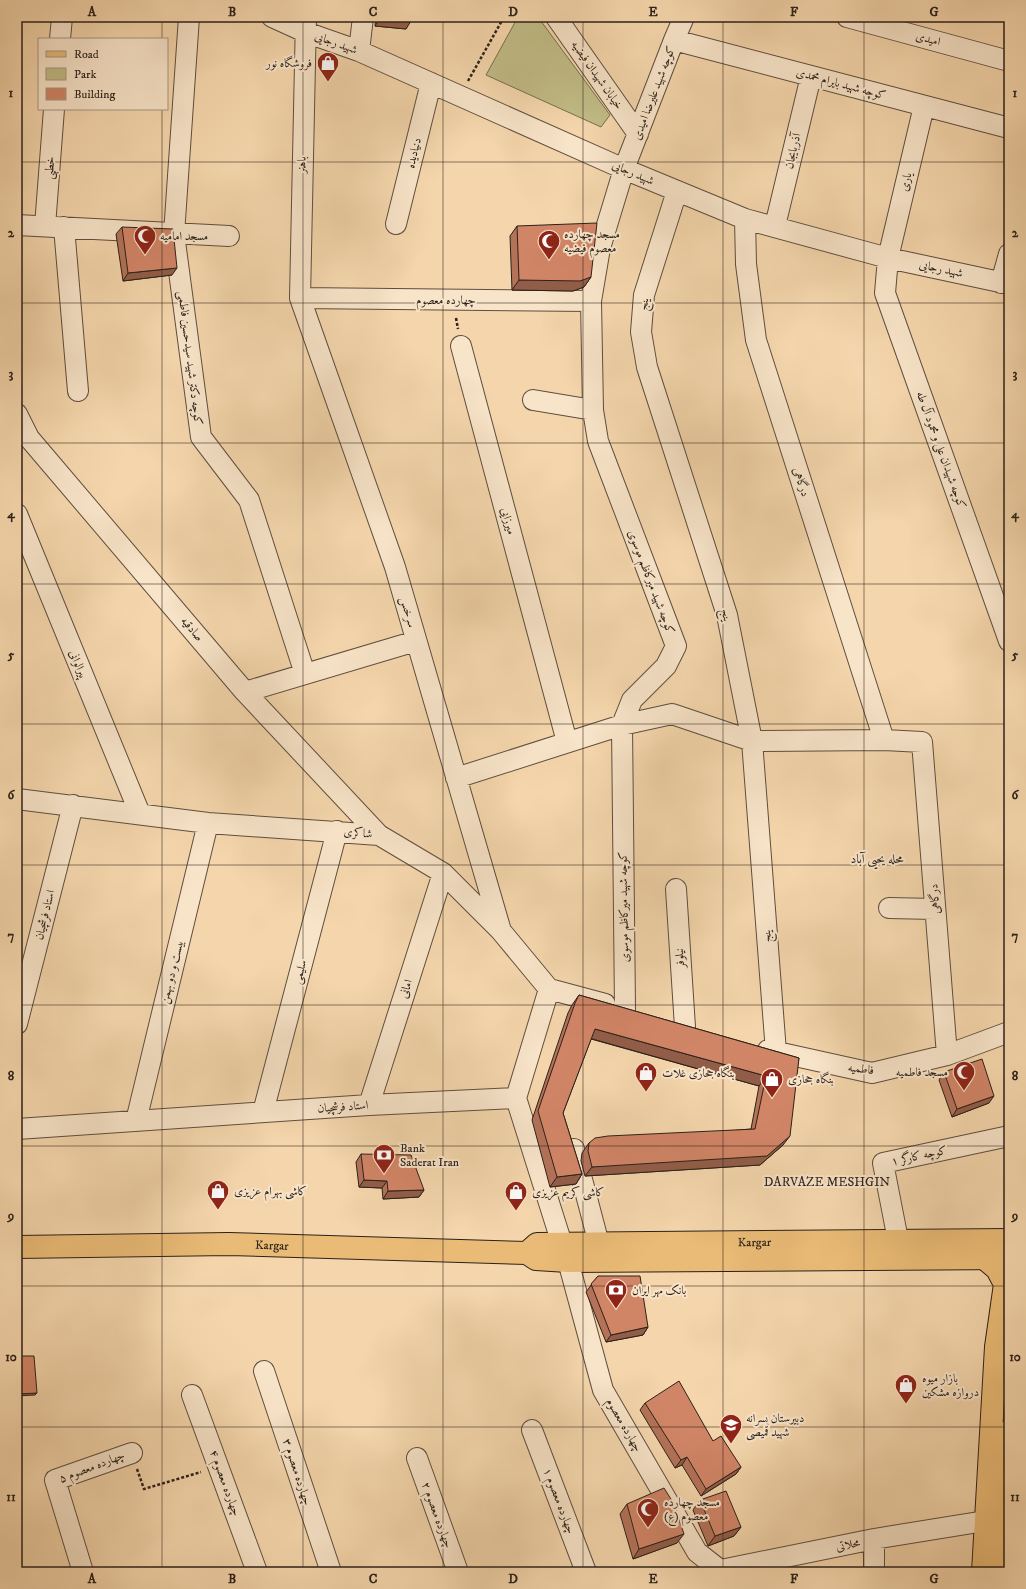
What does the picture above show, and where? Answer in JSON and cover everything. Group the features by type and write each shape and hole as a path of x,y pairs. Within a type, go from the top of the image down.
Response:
{"main road":[{"path":"984,1248 1009,1227"},
{"name":"Kargar","path":"17,1247 229,1244 527,1253 536,1260 599,1244 898,1240 984,1248"},
{"path":"984,1248 1009,1240"},
{"name":"Kargar","path":"565,1252 984,1248"},
{"path":"984,1248 1009,1258"},
{"path":"983,1572 985,1521 1006,1284 984,1248"},
{"path":"1001,1572 1009,1431"}],"street":[{"path":"60,38 62,17"},
{"name":"کوچه دکتر شهید سیدحسین فاطمی","path":"189,17 174,234 201,437 249,500 305,674"},
{"name":"شهید رجایی","path":"272,17 305,24 359,51 624,169 745,219 888,258 1005,284"},
{"path":"359,51 363,17"},
{"name":"خیابان شهیدان فیضیه","path":"556,17 638,134"},
{"name":"کوچه شهید علیرضا امیدی","path":"624,169 684,17"},
{"name":"امیدی","path":"847,17 1009,61"},
{"name":"باهنر","path":"300,298 305,24"},
{"name":"کوچه شهید بایرام محمدی","path":"674,40 1009,128"},
{"name":"آذربایجان","path":"775,226 811,76"},
{"name":"دنیادیده","path":"396,224 432,83"},
{"name":"یاری","path":"888,258 924,106"},
{"name":"خطبی","path":"54,110 55,227 78,391"},
{"name":"کوچه شهید میرکاظم موسوی","path":"549,989 632,1012 622,725 632,700 666,666 676,646 598,441 593,410 591,301 600,248 624,169"},
{"name":"ینج","path":"676,191 644,295 642,308 642,332 647,367 727,615 752,741 776,1052"},
{"name":"درگاهی","path":"745,219 746,264 757,345 884,740 922,742 947,1055"},
{"path":"17,225 229,236"},
{"path":"1005,284 1009,254"},
{"name":"کوچه شهیدان علی و محمود آل طه","path":"888,258 885,293 1009,640"},
{"name":"چهارده معصوم","path":"300,298 591,301"},
{"name":"سرخس","path":"300,298 395,567 500,931"},
{"name":"میرزایی","path":"461,346 567,742"},
{"path":"533,400 593,410"},
{"name":"صادقیه","path":"17,414 23,439 245,692 378,835"},
{"name":"پیرالوانی","path":"17,514 140,814"},
{"path":"245,692 416,641"},
{"path":"456,778 622,725 672,714 752,741 884,740"},
{"name":"شاکری","path":"17,799 208,823 378,835 443,873 500,931 549,989"},
{"name":"استاد فرشچیان","path":"17,1024 73,805"},
{"name":"بیست و دو بهمن","path":"136,1121 208,823"},
{"name":"سلیمی","path":"263,1112 337,831"},
{"name":"امانی","path":"369,1105 443,873"},
{"name":"نیلوفر","path":"676,889 685,1027"},
{"path":"889,908 935,909"},
{"path":"549,989 516,1098 565,1252"},
{"name":"فاطمیه","path":"753,1046 872,1073 947,1055 1009,1032"},
{"name":"استاد فرشچیان","path":"17,1129 369,1105 516,1098"},
{"name":"کوچه کارگر ۱","path":"898,1240 883,1163 1009,1136"},
{"path":"573,1144 599,1244"},
{"name":"چهارده معصوم","path":"565,1252 603,1390 697,1552 717,1571"},
{"name":"چهارده معصوم ۳","path":"264,1371 331,1572"},
{"name":"چهارده معصوم ۴","path":"192,1395 257,1572"},
{"name":"چهارده معصوم ۱","path":"532,1430 586,1572"},
{"name":"چهارده معصوم ۵","path":"83,1572 55,1480 132,1453"},
{"name":"چهارده معصوم ۲","path":"417,1458 458,1572"},
{"name":"محلاتی","path":"717,1571 874,1539 985,1521"},
{"path":"874,1539 874,1572"}],"path":[{"path":"460,95 504,17"},
{"path":"452,300 461,346"},
{"name":"چهارده معصوم ۵","path":"132,1453 144,1489 219,1467"}],"green space":[{"path":"518,17 538,17 610,115 601,127 486,75"}],"building":[{"path":"380,17 412,17 411,21"},
{"name":"مسجد چهارده معصوم فیضیه","path":"597,223 591,277 580,281 519,280 517,226"},
{"name":"مسجد امامیه","path":"122,227 173,229 177,268 128,273"},
{"name":"بنگاه جحازی","path":"579,995 799,1058 790,1136 767,1156 592,1167 588,1151 589,1143 595,1138 608,1136 755,1129 766,1076 595,1029 563,1113 582,1174 557,1177 538,1111"},
{"name":"مسجد فاطمیه","path":"982,1059 994,1096 957,1109 944,1072"},
{"name":"Bank Saderat Iran","path":"361,1154 411,1155 424,1190 388,1191 387,1181 364,1180"},
{"name":"بانک مهر ایران","path":"598,1276 640,1276 648,1327 611,1335 591,1284"},
{"path":"17,1356 34,1356 37,1393 17,1394"},
{"path":"679,1381 713,1441 721,1436 741,1467 706,1489 687,1457 681,1460 645,1403"},
{"name":"مسجد چهارده معصوم (ع)","path":"664,1488 674,1504 684,1534 639,1549 627,1504"},
{"path":"726,1491 741,1527 715,1536 700,1500"}],"place":[{"name":"فروشگاه نور","path":"328,82"},
{"name":"مسجد امامیه","path":"145,256"},
{"name":"مسجد چهارده معصوم فیضیه","path":"549,260"},
{"name":"بنگاه جحازی غلات","path":"646,1092"},
{"name":"مسجد فاطمیه","path":"964,1092"},
{"name":"بنگاه جحازی","path":"772,1098"},
{"name":"Bank Saderat Iran","path":"384,1174"},
{"name":"کاشی بهرام عزیزی","path":"218,1210"},
{"name":"کاشی کریم عزیزی","path":"516,1212"},
{"name":"بانک مهر ایران","path":"616,1310"},
{"name":"بازار میوه دروازه مشکین","path":"906,1404"},
{"name":"دبیرستان پسرانه شهید قمیصی","path":"731,1444"},
{"name":"مسجد چهارده معصوم (ع)","path":"648,1528"}],"district":[{"name":"محله یحیی آباد","path":"877,859"},
{"name":"DARVAZE MESHGIN","path":"827,1182"}]}
